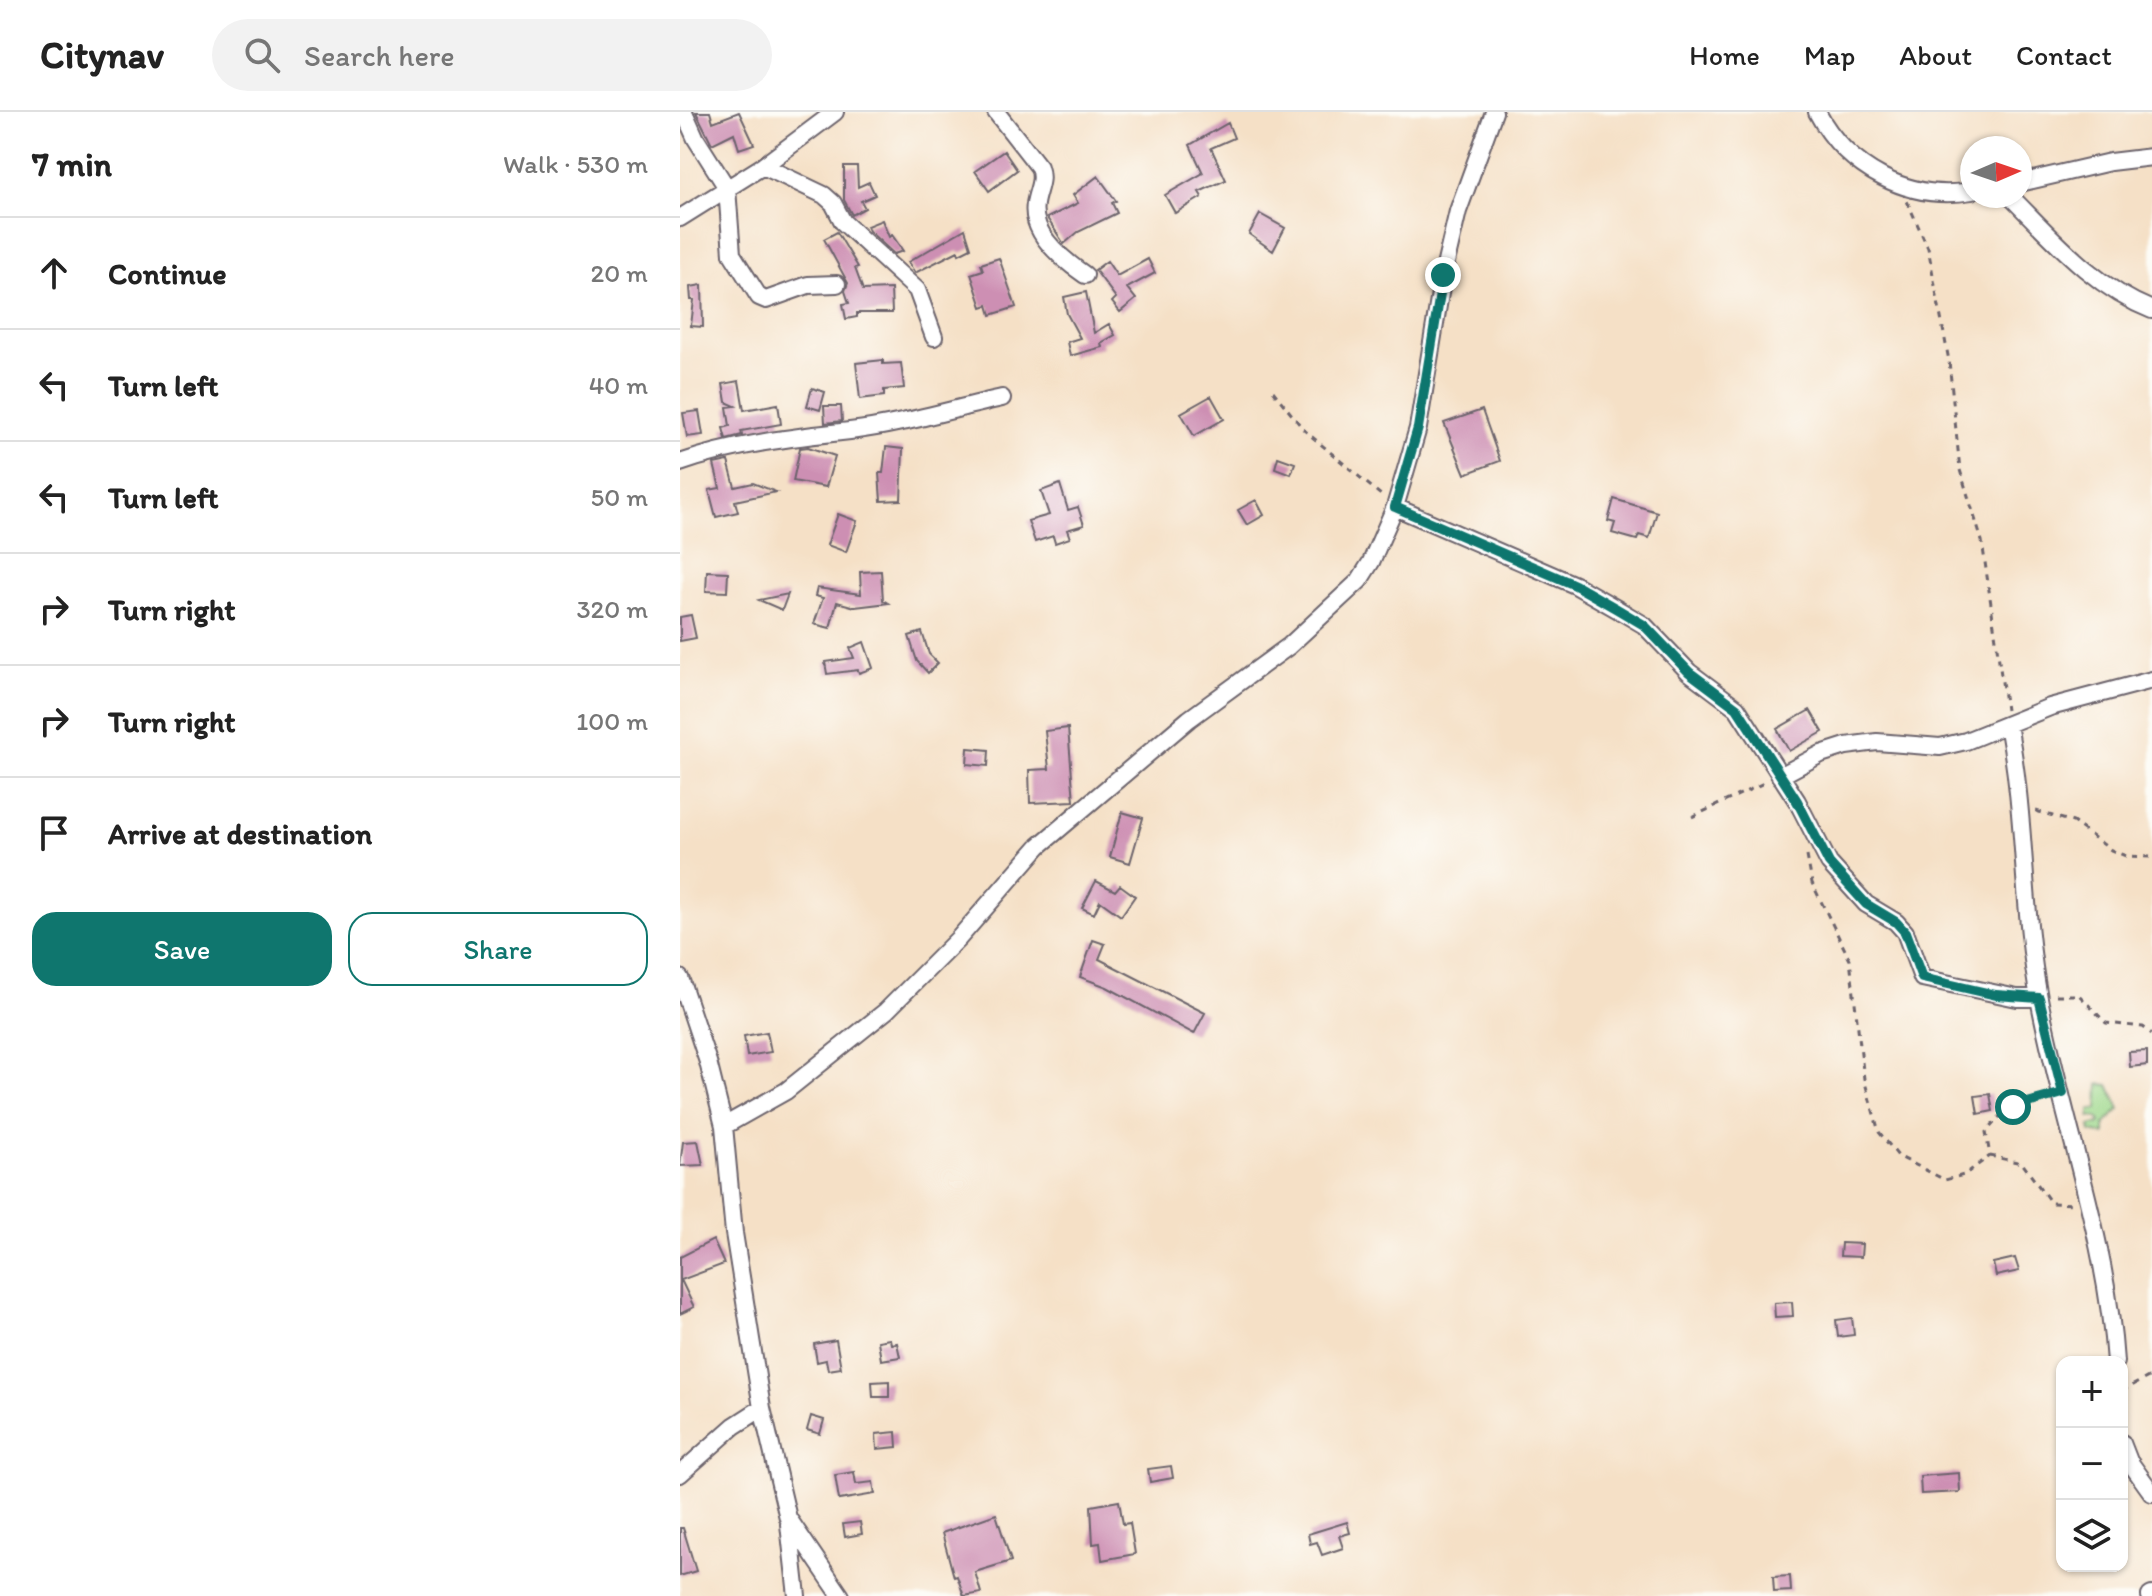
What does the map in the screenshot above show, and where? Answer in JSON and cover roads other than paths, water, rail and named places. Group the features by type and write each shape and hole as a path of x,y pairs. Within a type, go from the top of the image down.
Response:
{"street":[{"path":"684,112 696,139 727,188 732,254 759,297 766,300 808,285 837,284"},
{"path":"680,218 763,166 835,112"},
{"path":"996,112 1039,167 1042,176 1035,205 1038,228 1066,262 1085,275"},
{"path":"724,1126 786,1091 886,1011 959,938 1039,846 1122,773 1289,646 1342,600 1371,562 1395,507 1418,428 1443,275 1458,211 1494,112"},
{"path":"1817,112 1825,128 1844,149 1902,189 1927,193 1960,192"},
{"path":"2032,180 2110,162 2152,157"},
{"path":"763,166 824,195 833,203 843,222 917,290 934,337"},
{"path":"2022,208 2078,264 2136,304 2152,310"},
{"path":"680,463 723,451 806,435 850,431 1002,398"},
{"path":"1395,507 1575,585 1644,625 1689,672 1737,708 1829,863 1866,904 1896,922 1905,932 1922,978 1996,995 2039,998"},
{"path":"1780,776 1821,754 1846,746 1877,742 1940,747 2008,725 2050,707 2152,680"},
{"path":"2008,725 2039,998 2113,1320 2115,1356"},
{"path":"680,981 708,1062 724,1126 734,1233 762,1408 788,1518 797,1596"},
{"path":"680,1474 734,1426 762,1408"},
{"path":"2128,1458 2152,1493"},
{"path":"788,1518 841,1596"}]}
